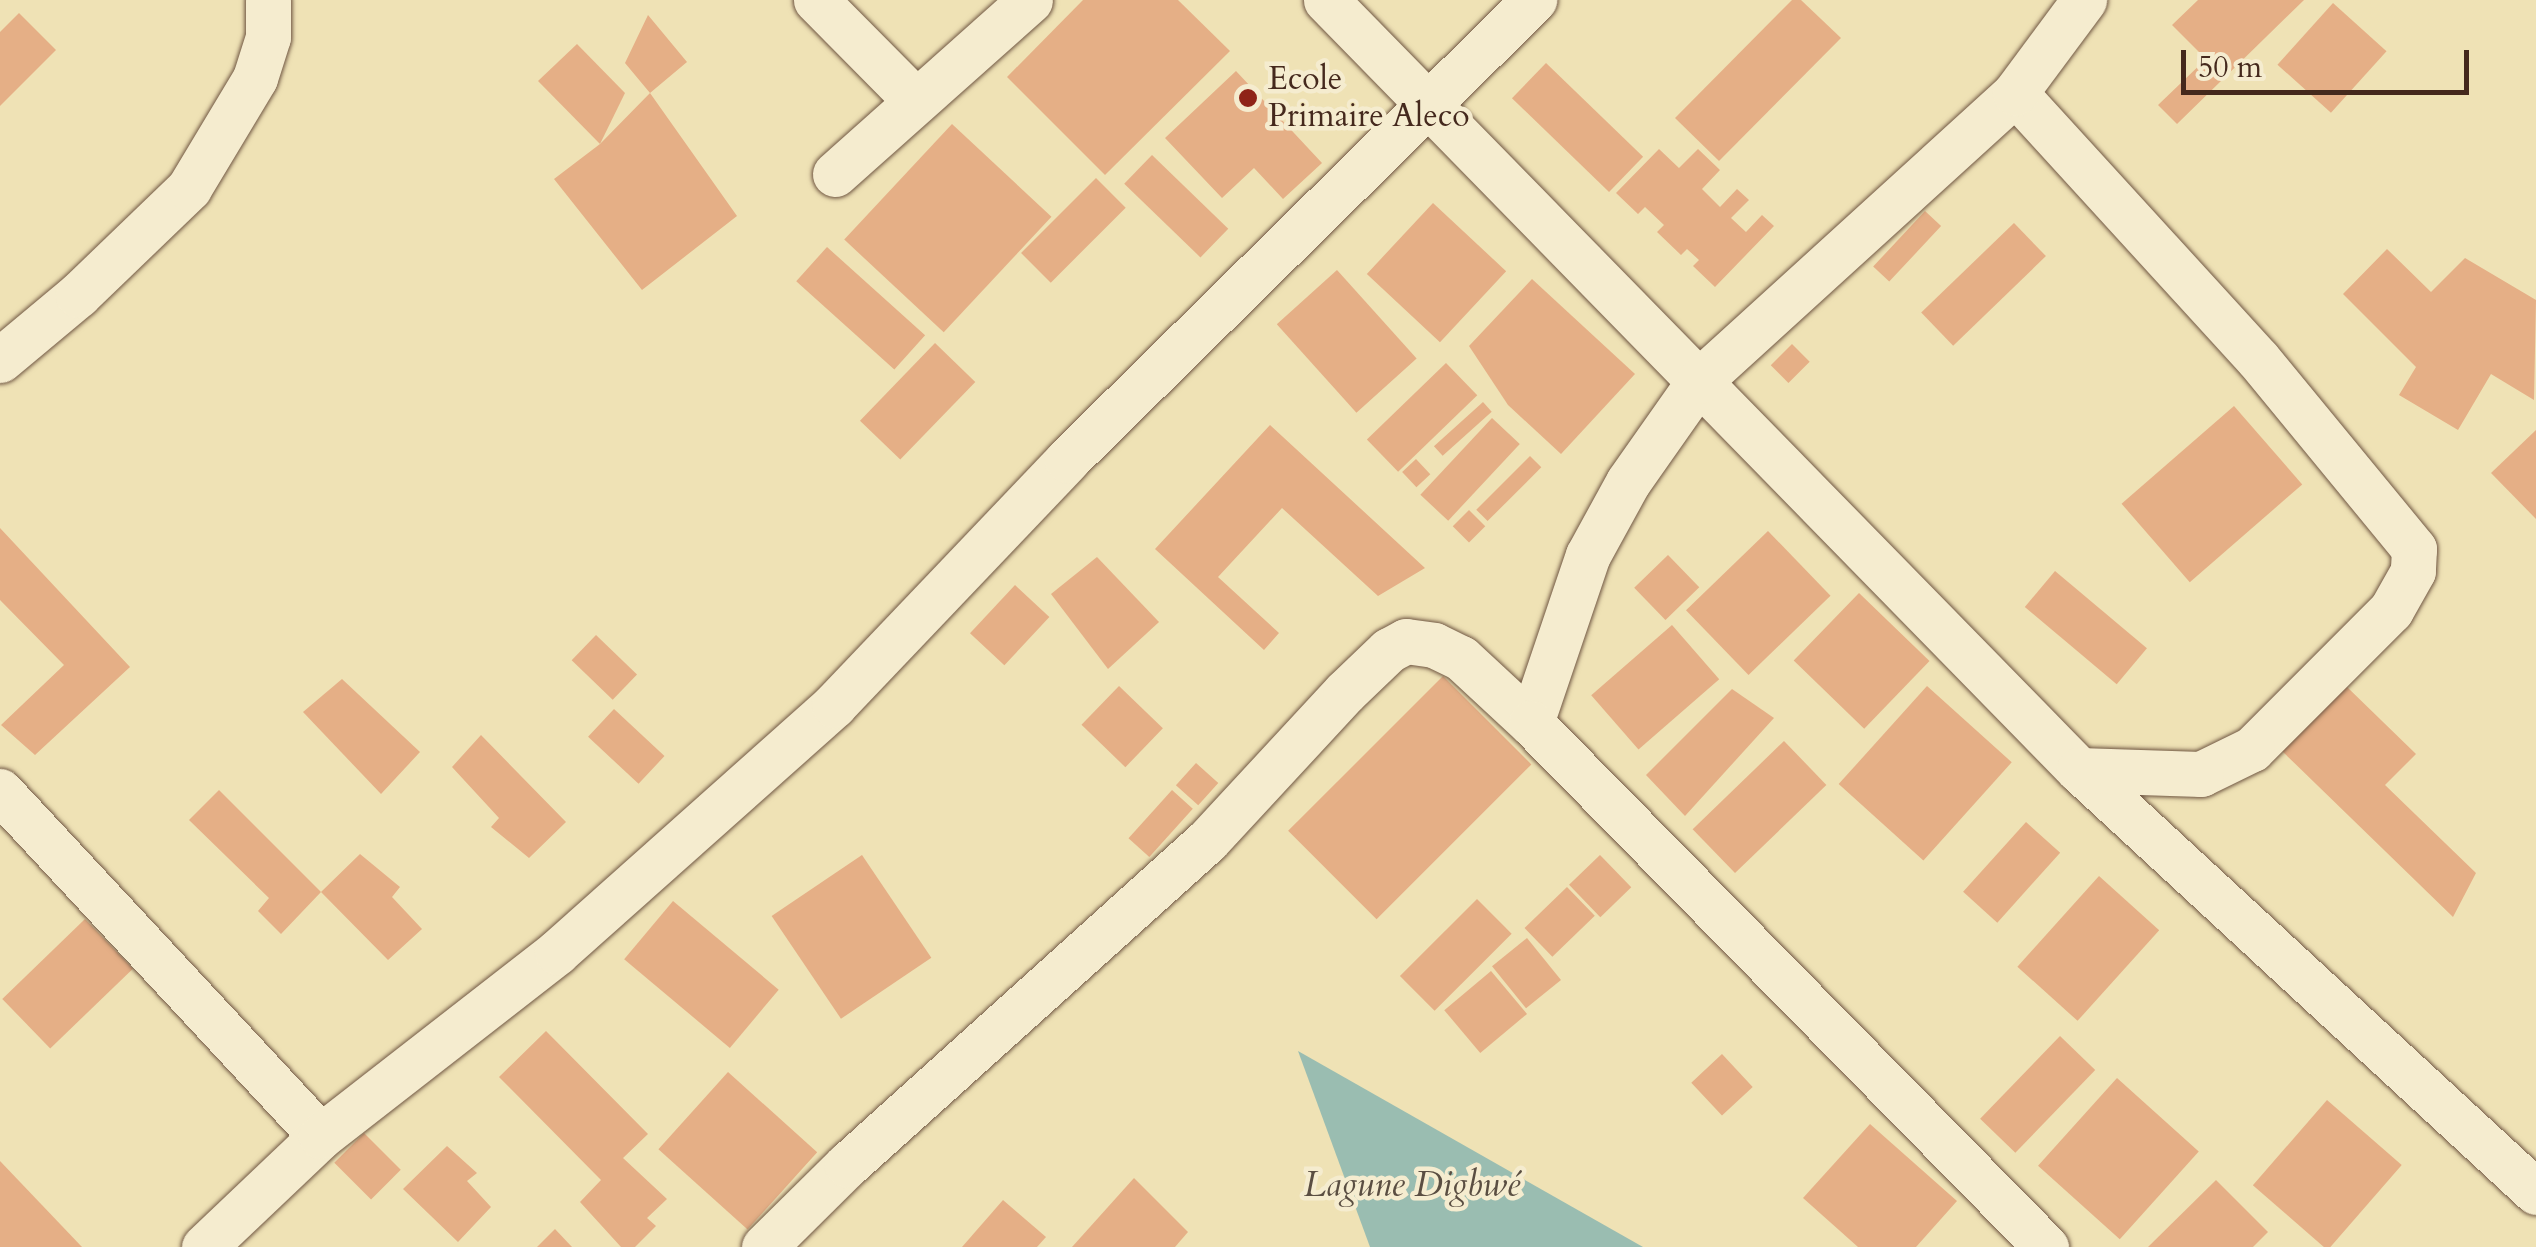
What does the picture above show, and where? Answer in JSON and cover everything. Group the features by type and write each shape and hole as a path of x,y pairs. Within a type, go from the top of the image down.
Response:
{"street":[{"path":"0,360 78,295 189,188 256,78 268,37 268,0"},
{"path":"816,0 916,102"},
{"path":"835,174 1030,0"},
{"path":"1326,0 2079,770 2536,1192"},
{"path":"204,1247 321,1136 558,952 834,706 1067,460 1534,0"},
{"path":"1531,723 1588,555 1628,482 1699,381 2015,93 2084,0"},
{"path":"2015,93 2258,359 2414,549 2413,571 2391,610 2252,749 2201,774 2079,770"},
{"path":"764,1247 846,1164 1208,841 1389,650 1406,641 1434,645 1461,658 1531,723 2046,1247"},
{"path":"0,791 321,1136"}],"water":[{"name":"Lagune Digbwé","path":"1298,1051 1643,1247 1370,1247"}],"building":[{"path":"1083,0 1178,0 1230,51 1105,175 1007,77"},
{"path":"1792,0 1801,0 1841,38 1719,161 1675,118"},
{"path":"2198,0 2304,0 2177,124 2158,105 2206,59 2172,25"},
{"path":"2333,3 2387,51 2331,113 2277,65"},
{"path":"19,13 56,50 0,106 0,32"},
{"path":"648,15 687,62 650,93 625,63"},
{"path":"577,44 625,93 600,144 538,81"},
{"path":"1546,63 1643,157 1609,192 1512,98"},
{"path":"1236,71 1322,163 1283,199 1254,168 1222,198 1165,138"},
{"path":"650,93 737,216 642,290 554,179 600,144"},
{"path":"952,124 1051,217 944,332 844,240"},
{"path":"1659,149 1679,168 1698,149 1720,170 1702,189 1720,207 1737,189 1749,200 1731,218 1746,232 1762,215 1774,226 1715,287 1693,266 1699,260 1687,249 1681,255 1657,232 1664,225 1645,207 1638,214 1616,193"},
{"path":"1152,155 1228,229 1200,257 1124,184"},
{"path":"1096,178 1126,208 1051,283 1021,253"},
{"path":"1433,203 1506,271 1440,342 1367,274"},
{"path":"1925,211 1941,226 1889,282 1873,267"},
{"path":"2014,223 2046,256 1953,346 1921,313"},
{"path":"827,247 925,335 894,370 796,281"},
{"path":"2387,249 2431,292 2465,258 2536,300 2534,400 2491,374 2458,430 2399,395 2416,367 2343,294"},
{"path":"1337,270 1417,358 1356,413 1277,324"},
{"path":"1532,279 1635,374 1561,454 1508,405 1469,346"},
{"path":"935,343 975,382 900,460 860,421"},
{"path":"1792,344 1810,362 1788,383 1771,365"},
{"path":"1446,363 1477,395 1398,472 1367,439"},
{"path":"1483,402 1492,412 1443,456 1434,446"},
{"path":"2234,406 2302,484 2190,582 2122,504"},
{"path":"1492,418 1520,444 1448,521 1420,495"},
{"path":"1270,425 1425,568 1378,596 1282,508 1218,577 1279,633 1264,650 1155,549"},
{"path":"2536,430 2536,519 2491,473"},
{"path":"1530,456 1541,467 1488,521 1476,510"},
{"path":"1416,459 1430,474 1416,487 1402,472"},
{"path":"1469,510 1485,526 1469,543 1453,526"},
{"path":"0,528 130,667 35,755 1,725 64,665 0,600"},
{"path":"1768,531 1831,596 1749,675 1686,610"},
{"path":"1668,555 1699,587 1665,620 1634,588"},
{"path":"1097,557 1159,622 1108,669 1051,594"},
{"path":"2055,571 2147,648 2117,684 2025,607"},
{"path":"1015,585 1049,617 1004,665 970,633"},
{"path":"1859,593 1929,661 1864,729 1794,661"},
{"path":"1672,625 1719,679 1638,750 1591,695"},
{"path":"596,635 637,675 613,700 572,660"},
{"path":"1443,676 1531,764 1377,919 1288,831"},
{"path":"342,679 420,752 381,794 303,712"},
{"path":"1119,686 1163,728 1125,767 1081,725"},
{"path":"1927,686 2012,762 1923,860 1839,784"},
{"path":"2346,686 2416,754 2385,785 2476,873 2453,917 2282,751"},
{"path":"1732,689 1774,718 1685,816 1646,775"},
{"path":"614,709 664,756 639,784 588,737"},
{"path":"481,735 566,822 529,858 491,827 499,818 452,767"},
{"path":"1784,741 1826,785 1735,873 1693,829"},
{"path":"1196,763 1218,783 1198,805 1176,785"},
{"path":"219,790 321,892 281,934 258,911 269,898 189,820"},
{"path":"1172,790 1193,809 1149,857 1129,838"},
{"path":"2026,822 2060,853 1997,923 1963,892"},
{"path":"360,854 400,887 392,897 422,929 388,960 321,892"},
{"path":"862,855 931,958 841,1019 772,916"},
{"path":"1600,855 1631,887 1600,917 1569,885"},
{"path":"2099,876 2159,930 2078,1021 2017,967"},
{"path":"1567,887 1595,916 1552,957 1525,928"},
{"path":"1477,899 1512,934 1435,1011 1400,976"},
{"path":"673,901 779,990 730,1048 624,959"},
{"path":"85,919 133,969 50,1049 2,999"},
{"path":"1527,938 1561,980 1526,1008 1492,966"},
{"path":"1491,971 1527,1014 1480,1053 1444,1010"},
{"path":"546,1031 648,1134 623,1158 667,1199 647,1218 656,1226 635,1247 621,1247 580,1202 601,1180 499,1077"},
{"path":"2060,1036 2095,1070 2015,1153 1980,1119"},
{"path":"1722,1054 1753,1087 1722,1116 1691,1083"},
{"path":"728,1072 817,1152 748,1230 658,1149"},
{"path":"2117,1078 2199,1152 2120,1239 2038,1166"},
{"path":"2327,1100 2402,1165 2330,1247 2324,1247 2253,1185"},
{"path":"1870,1124 1957,1201 1916,1247 1858,1247 1803,1198"},
{"path":"364,1133 401,1170 371,1199 334,1163"},
{"path":"447,1146 477,1173 467,1181 491,1207 458,1242 403,1189"},
{"path":"0,1161 82,1247 0,1247"},
{"path":"1134,1178 1188,1232 1175,1247 1072,1247"},
{"path":"2216,1180 2268,1232 2253,1247 2148,1247"},
{"path":"1003,1200 1046,1237 1037,1247 962,1247"},
{"path":"555,1229 572,1247 537,1247"}],"place":[{"name":"Ecole Primaire Aleco","path":"1248,98"}]}
